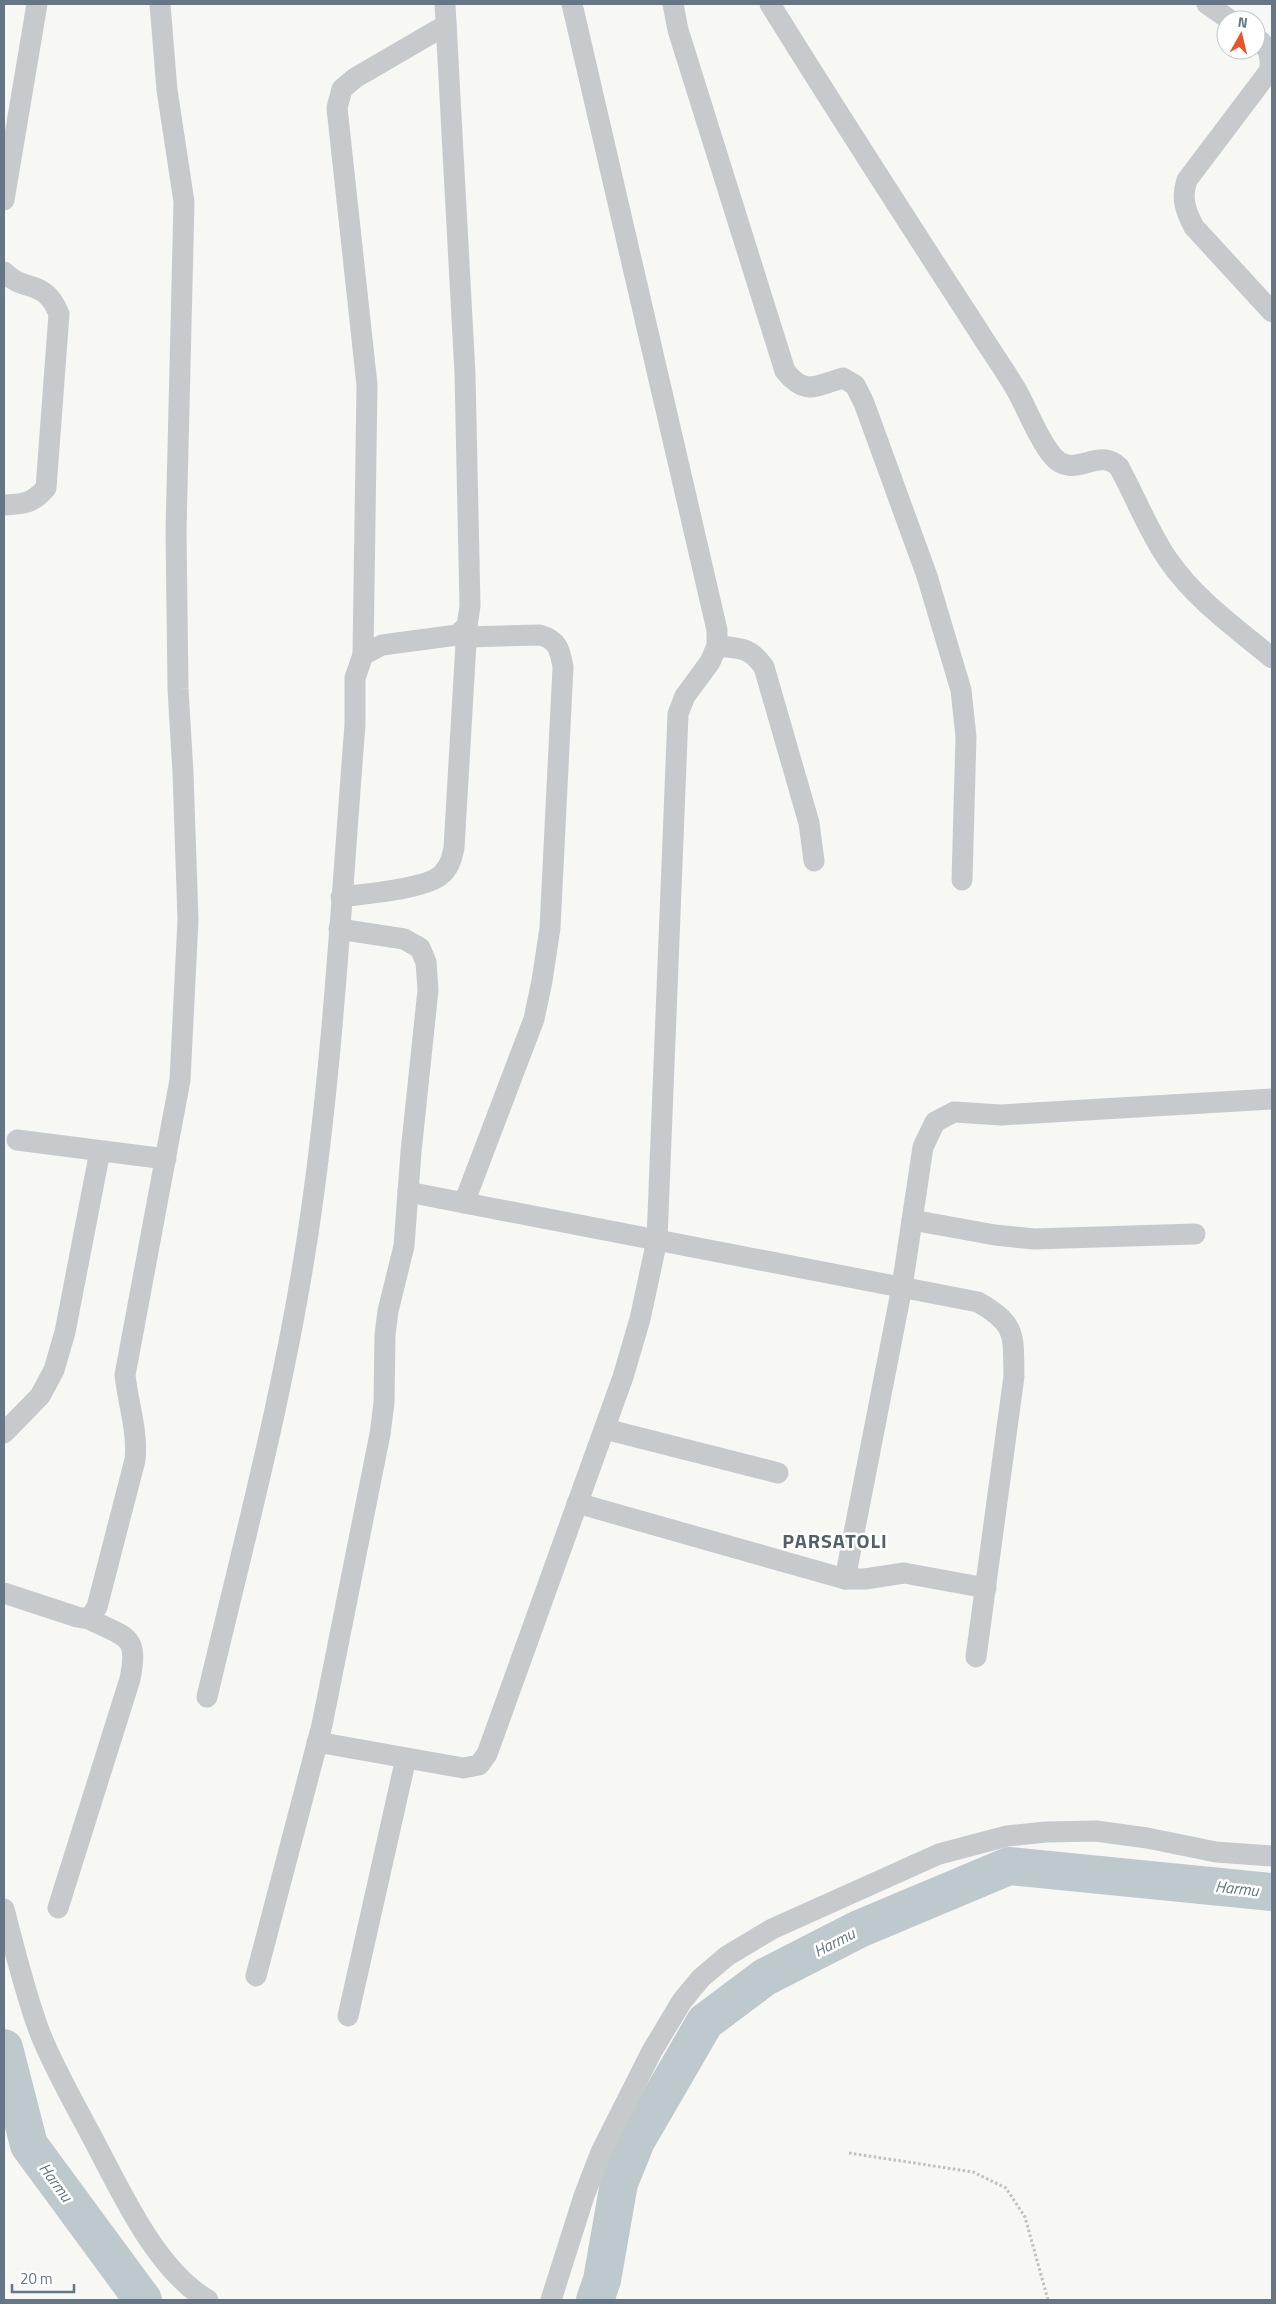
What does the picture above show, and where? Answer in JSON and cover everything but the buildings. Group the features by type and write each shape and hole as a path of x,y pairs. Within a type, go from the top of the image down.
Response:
{"street":[{"path":"4,200 37,4"},
{"path":"89,1619 97,1607 135,1460 137,1440 127,1396 125,1375 180,1080 188,920 178,689 176,531 184,202 167,90 160,4"},
{"path":"318,1742 463,1768 479,1765 487,1754 633,1347 656,1240 678,714 685,696 710,662 717,646 717,630 572,4"},
{"path":"673,4 678,30 784,371 795,384 807,388 843,378 855,385 864,402 928,576 961,690 965,728 962,880"},
{"path":"770,4 834,108 1016,389 1052,455 1062,464 1075,467 1103,459 1112,460 1119,467 1168,560 1183,580 1207,604 1272,658"},
{"path":"341,897 428,883 442,874 450,862 454,848 466,632 470,606 465,374 446,14"},
{"path":"206,1697 279,1393 311,1215 324,1116 354,725 355,678 363,655 367,385 337,108 342,89 446,14"},
{"path":"1266,47 1271,55 1270,70 1187,180 1183,193 1186,210 1194,227 1272,312"},
{"path":"4,272 10,279 39,288 54,300 59,314 46,488 38,498 27,503 4,505"},
{"path":"363,655 382,645 457,635 466,632 540,635 552,638 560,649 563,667 550,928 542,981 534,1019 464,1203"},
{"path":"717,646 744,649 756,656 764,667 809,823 814,861"},
{"path":"256,1976 318,1742 380,1434 384,1403 385,1335 388,1311 404,1246 428,990 426,962 420,948 404,939 339,929"},
{"path":"845,1579 902,1287 923,1147 936,1122 954,1112 1001,1115 1272,1099"},
{"path":"17,1140 166,1159"},
{"path":"4,1433 40,1396 54,1370 64,1332 100,1151"},
{"path":"408,1192 978,1302 997,1314 1013,1334 1014,1376 976,1657"},
{"path":"912,1220 996,1235 1034,1239 1195,1234"},
{"path":"605,1429 778,1472"},
{"path":"577,1503 845,1579 865,1579 904,1573 986,1588"},
{"path":"4,1593 77,1617 89,1619 125,1638 133,1645 134,1658 130,1679 58,1908"},
{"path":"348,2016 406,1758"},
{"path":"551,2300 584,2196 601,2152 652,2051 682,2001 702,1978 727,1956 772,1929 940,1854 1008,1836 1046,1832 1096,1831 1147,1838 1216,1852 1272,1856"},
{"path":"4,1909 35,2016 58,2072 136,2219 176,2273 208,2300"}],"path":[{"path":"849,2153 973,2172 1006,2188 1025,2217 1048,2300"}],"waterway":[{"name":"Harmu","path":"595,2300 602,2280 619,2183 636,2141 705,2022 765,1977 859,1929 1009,1866 1272,1892"},
{"name":"Harmu","path":"4,2048 29,2145 143,2300"}],"district":[{"name":"PARSATOLI","path":"835,1541"}]}
